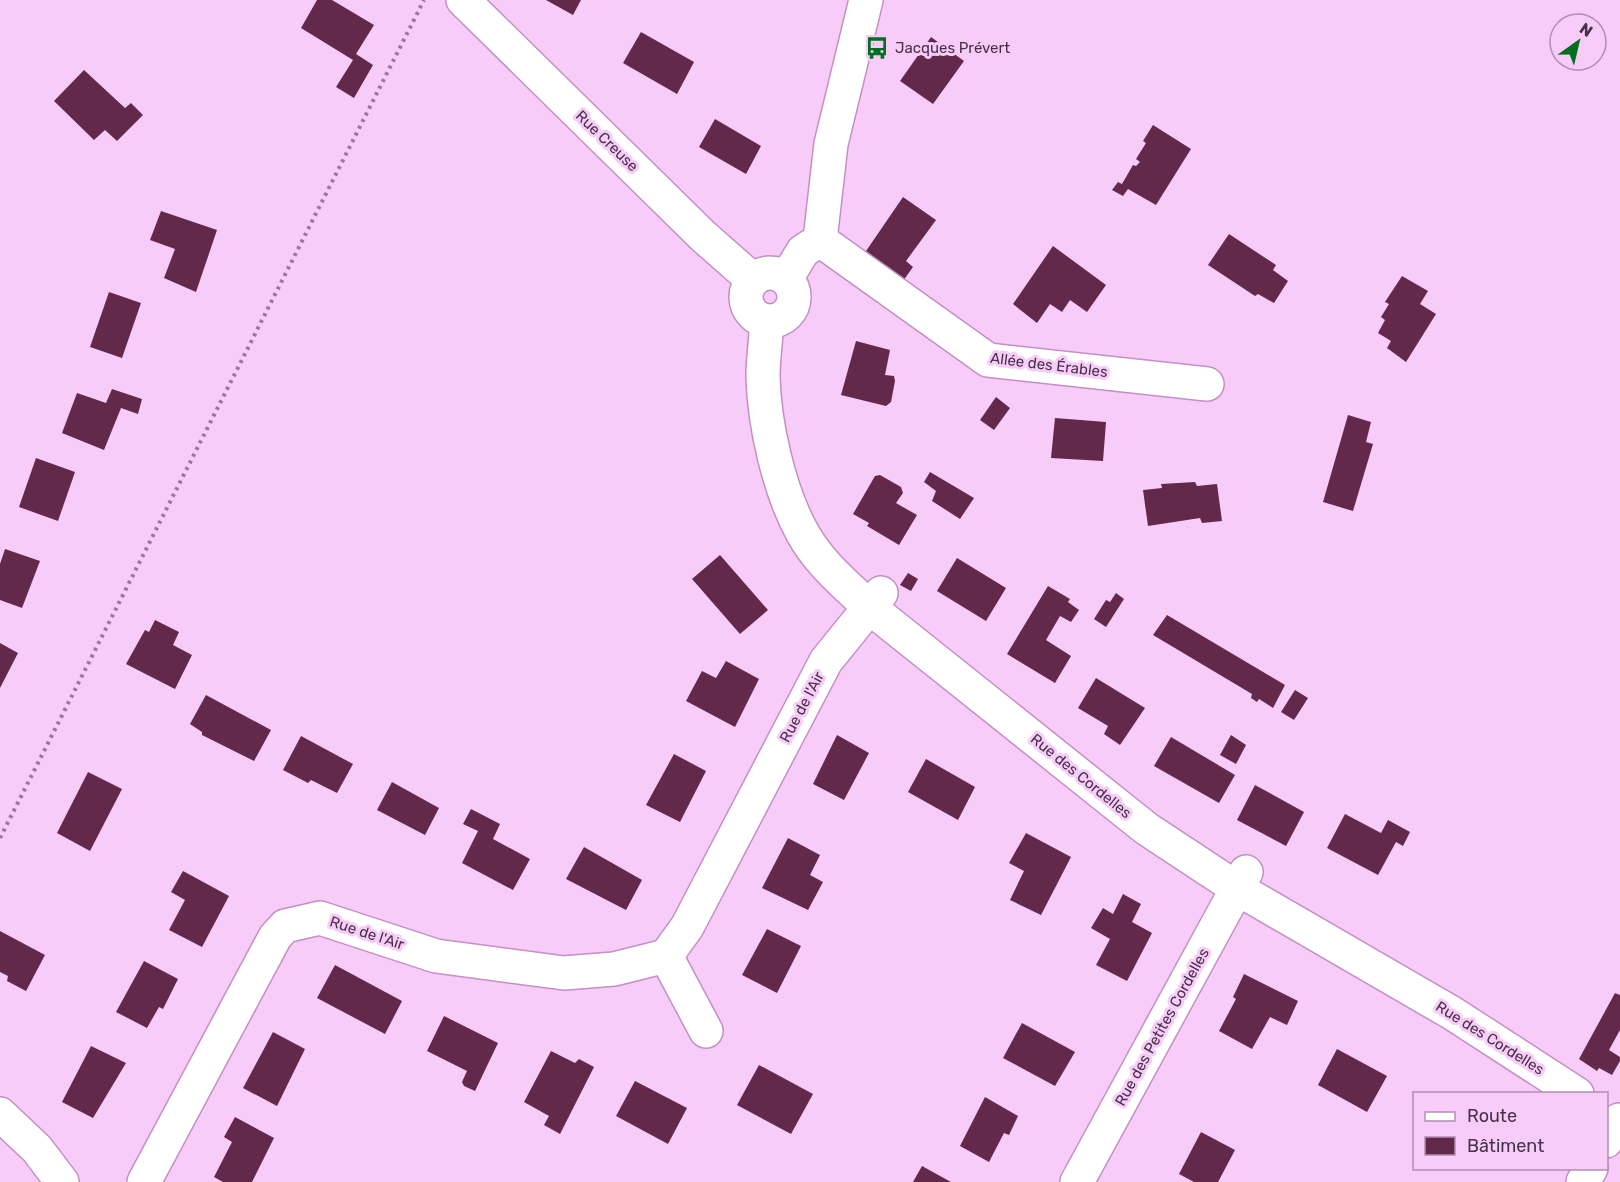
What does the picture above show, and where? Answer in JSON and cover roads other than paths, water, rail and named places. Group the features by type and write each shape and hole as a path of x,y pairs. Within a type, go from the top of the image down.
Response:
{"street":[{"name":"Rue Creuse","path":"463,0 703,236 753,280"},
{"path":"786,279 803,251 820,240 831,144 866,0"},
{"name":"Allée des Érables","path":"820,240 988,360 1208,384"},
{"path":"772,273 786,279 793,292 791,307 781,318 766,321 748,308 746,294 753,280 772,273"},
{"name":"Rue des Cordelles","path":"766,321 763,377 771,435 783,488 802,533 827,566 875,600 1147,829 1242,881 1574,1092"},
{"name":"Rue de l'Air","path":"144,1182 275,937 285,926 320,918 436,956 564,973 614,969 666,957 687,927 826,661 875,600"},
{"name":"Rue des Petites Cordelles","path":"1077,1182 1242,881"},
{"path":"666,957 706,1031"},
{"path":"0,1114 37,1149 62,1182"}],"place":[{"name":"Jacques Prévert","path":"877,48"}]}
